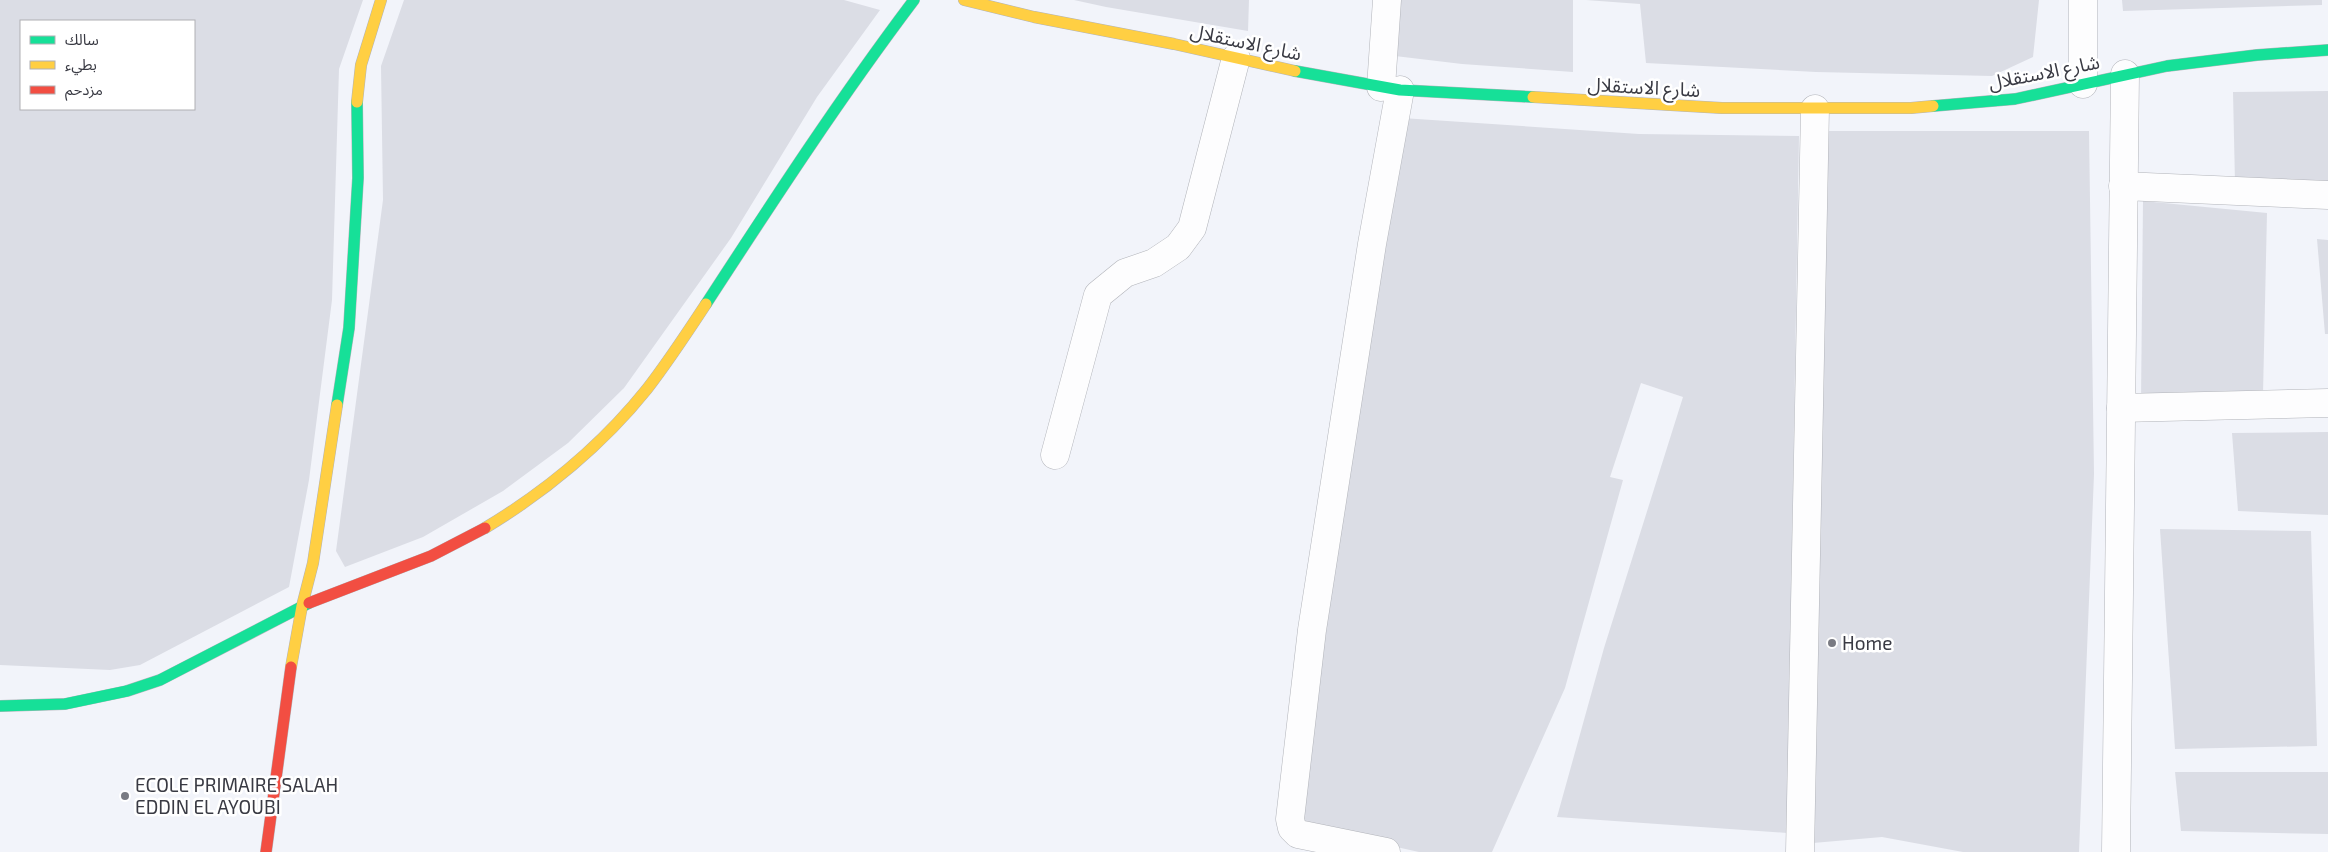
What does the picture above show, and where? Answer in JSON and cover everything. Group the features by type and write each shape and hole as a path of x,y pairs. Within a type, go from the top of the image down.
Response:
{"street":[{"path":"266,852 285,704 302,606 313,563 349,328 358,178 357,94 362,66 381,0"},
{"path":"0,706 64,704 127,691 160,680 231,646 302,606 431,556 480,531 520,506 574,463 618,423 675,351 775,198 882,42 914,0"},
{"name":"شارع الاستقلال","path":"964,0 1004,5 1236,58 1391,88 1622,104 1722,108 1910,108 2015,99 2166,66 2257,55 2328,50"},
{"path":"1386,852 1298,834 1292,828 1290,819 1312,630 1372,244 1391,88 1387,0"},
{"path":"2083,0 2083,84"},
{"path":"1055,455 1098,295 1125,273 1154,263 1178,247 1192,228 1236,58"},
{"path":"2116,852 2123,186 2126,74"},
{"path":"1800,852 1815,109"},
{"path":"2123,186 2328,195"},
{"path":"2121,408 2328,402"}],"building":[{"path":"0,0 363,0 339,69 332,300 309,480 289,587 140,665 110,670 0,665"},
{"path":"404,0 844,0 880,10 817,97 731,238 624,388 568,443 503,491 423,537 345,567 336,551 383,200 381,66"},
{"path":"1074,0 1249,0 1248,31 1106,7"},
{"path":"1396,0 1573,0 1573,72 1462,64 1395,56"},
{"path":"1586,0 2039,0 2033,57 1992,76 1816,72 1646,63 1640,4"},
{"path":"2122,0 2322,0 2322,5 2123,11"},
{"path":"2328,91 2328,182 2235,183 2233,92"},
{"path":"1402,118 1639,134 1799,136 1787,833 1557,817 1604,648 1683,397 1641,383 1610,477 1623,480 1565,688 1492,852 1419,852 1302,826 1323,621"},
{"path":"1827,131 2089,131 2094,474 2079,852 1963,852 1882,837 1813,843"},
{"path":"2143,201 2267,213 2263,394 2141,401"},
{"path":"2317,239 2328,240 2328,334 2325,334"},
{"path":"2328,432 2328,515 2238,511 2232,433"},
{"path":"2160,529 2311,531 2317,746 2175,749"},
{"path":"2175,772 2328,772 2328,834 2181,831"}],"traffic: fast":[{"path":"706,304 833,112 914,0"},
{"path":"1933,106 2015,99 2167,66 2257,55 2328,50"},
{"path":"1295,71 1400,90 1533,97"},
{"path":"337,405 349,328 358,178 357,102"},
{"path":"0,706 65,704 127,691 160,680 309,603"}],"traffic: slow":[{"path":"357,102 361,65 381,0"},
{"path":"964,0 1034,17 1174,44 1295,71"},
{"path":"1533,97 1722,108 1911,108 1933,106"},
{"path":"485,528 551,483 612,429 655,379 706,304"},
{"path":"291,667 302,606 313,563 337,405"}],"traffic: jam":[{"path":"309,603 431,556 485,528"},
{"path":"266,852 291,667"}],"place":[{"name":"Home","path":"1832,643"},
{"name":"ECOLE PRIMAIRE SALAH EDDIN EL AYOUBI","path":"125,796"}]}
